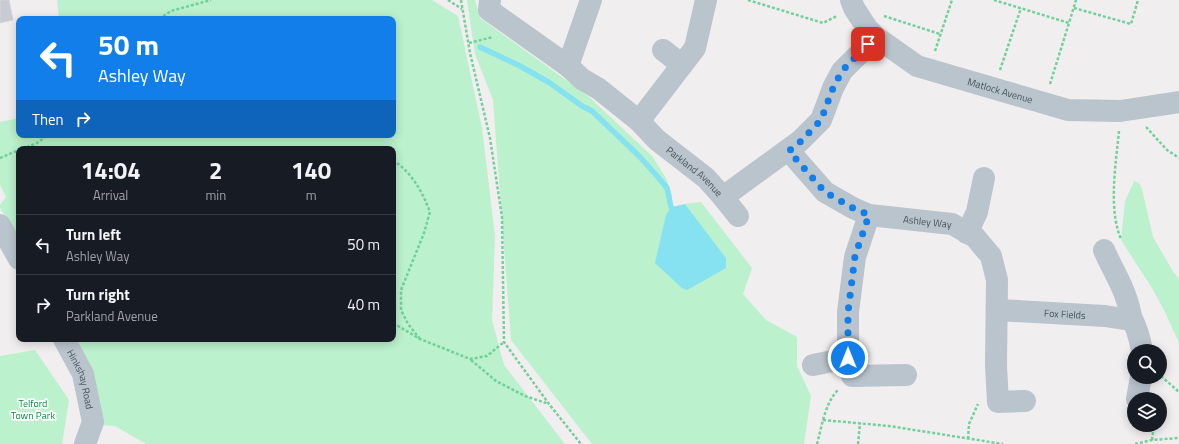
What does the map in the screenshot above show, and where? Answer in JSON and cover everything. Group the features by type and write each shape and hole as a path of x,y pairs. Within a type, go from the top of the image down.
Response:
{"street":[{"name":"Parkland Avenue","path":"490,0 489,10 568,66 582,79 599,89 639,121 657,140 706,178 723,196 800,142 821,120 833,88 842,71 876,37"},
{"path":"568,66 591,0"},
{"path":"639,121 695,48 706,0"},
{"name":"Matlock Avenue","path":"854,7 876,37 917,66 928,70 1068,110 1120,110 1179,102"},
{"path":"663,50 682,65"},
{"name":"Ashley Way","path":"789,151 825,192 853,208 869,215 952,224 975,238 991,256 997,280 998,310 996,366 998,402 1026,401"},
{"path":"967,233 977,212 984,178"},
{"path":"723,196 738,216"},
{"path":"850,367 848,312 855,256 869,215"},
{"path":"0,225 16,254"},
{"name":"Fox Fields","path":"1113,246 1137,335"},
{"name":"Fox Fields","path":"998,310 1124,318 1137,335"},
{"name":"Hinkshay Road","path":"66,342 83,374 93,422 85,444"},
{"path":"813,365 850,367 906,375"}],"path":[{"path":"164,16 171,11 211,0"},
{"path":"448,0 462,9"},
{"path":"461,0 470,53 490,138 502,217 504,342 549,404 581,444"},
{"path":"748,0 824,23"},
{"path":"928,70 952,0"},
{"path":"994,0 1004,1 1069,23"},
{"path":"1043,103 1076,0"},
{"path":"1074,8 1131,24 1138,0"},
{"path":"854,7 940,34"},
{"path":"993,89 1021,8"},
{"path":"1113,246 1116,228 1114,188 1120,110"},
{"path":"1144,126 1167,150 1179,158"},
{"path":"30,146 44,138"},
{"path":"0,158 16,151"},
{"path":"396,162 403,166 416,183 430,212 424,233 401,290 401,310 408,324 420,339"},
{"path":"396,325 420,339 470,359 496,381 525,396 549,404"},
{"path":"470,359 487,356 504,342"},
{"path":"818,444 823,420 834,394 850,367"},
{"path":"1165,384 1179,392"},
{"path":"823,420 889,426 1003,444"},
{"path":"858,444 860,423"},
{"path":"1152,440 1153,432"},
{"path":"964,438 964,444"},
{"path":"1135,444 1152,440 1179,438"}],"green space":[{"path":"57,0 432,0 458,16 482,128 495,236 492,320 504,365 565,444 146,444 115,426 101,425 93,370 78,342 396,342 396,146 16,146 16,232 0,208 0,205 6,197 0,185 0,122 16,119 16,138 396,138 396,16 59,16"},
{"path":"467,0 475,0 480,18 588,96 652,156 666,178 672,195 671,207 666,215 726,268 726,258 685,204 701,202 752,268 743,294 766,320 797,337 797,366 811,396 804,444 592,444 511,340 493,100 475,54"},
{"path":"1134,181 1139,183 1142,189 1153,237 1179,279 1179,343 1152,288 1121,240 1125,201"},
{"name":"Telford Town Park","path":"35,350 69,400 62,444 0,444 0,356"}],"water":[{"path":"685,204 726,258 726,268 687,290 682,288 655,263 666,215 671,207"}],"building":[{"path":"0,0 9,0 13,20 0,23"}],"waterway":[{"path":"480,47 520,66 550,83 582,106 592,111 639,156 667,188 671,207"}],"route":[{"path":"848,358 848,312 855,256 869,215 853,208 825,192 789,151 821,120 833,88 842,71 868,44"}]}
